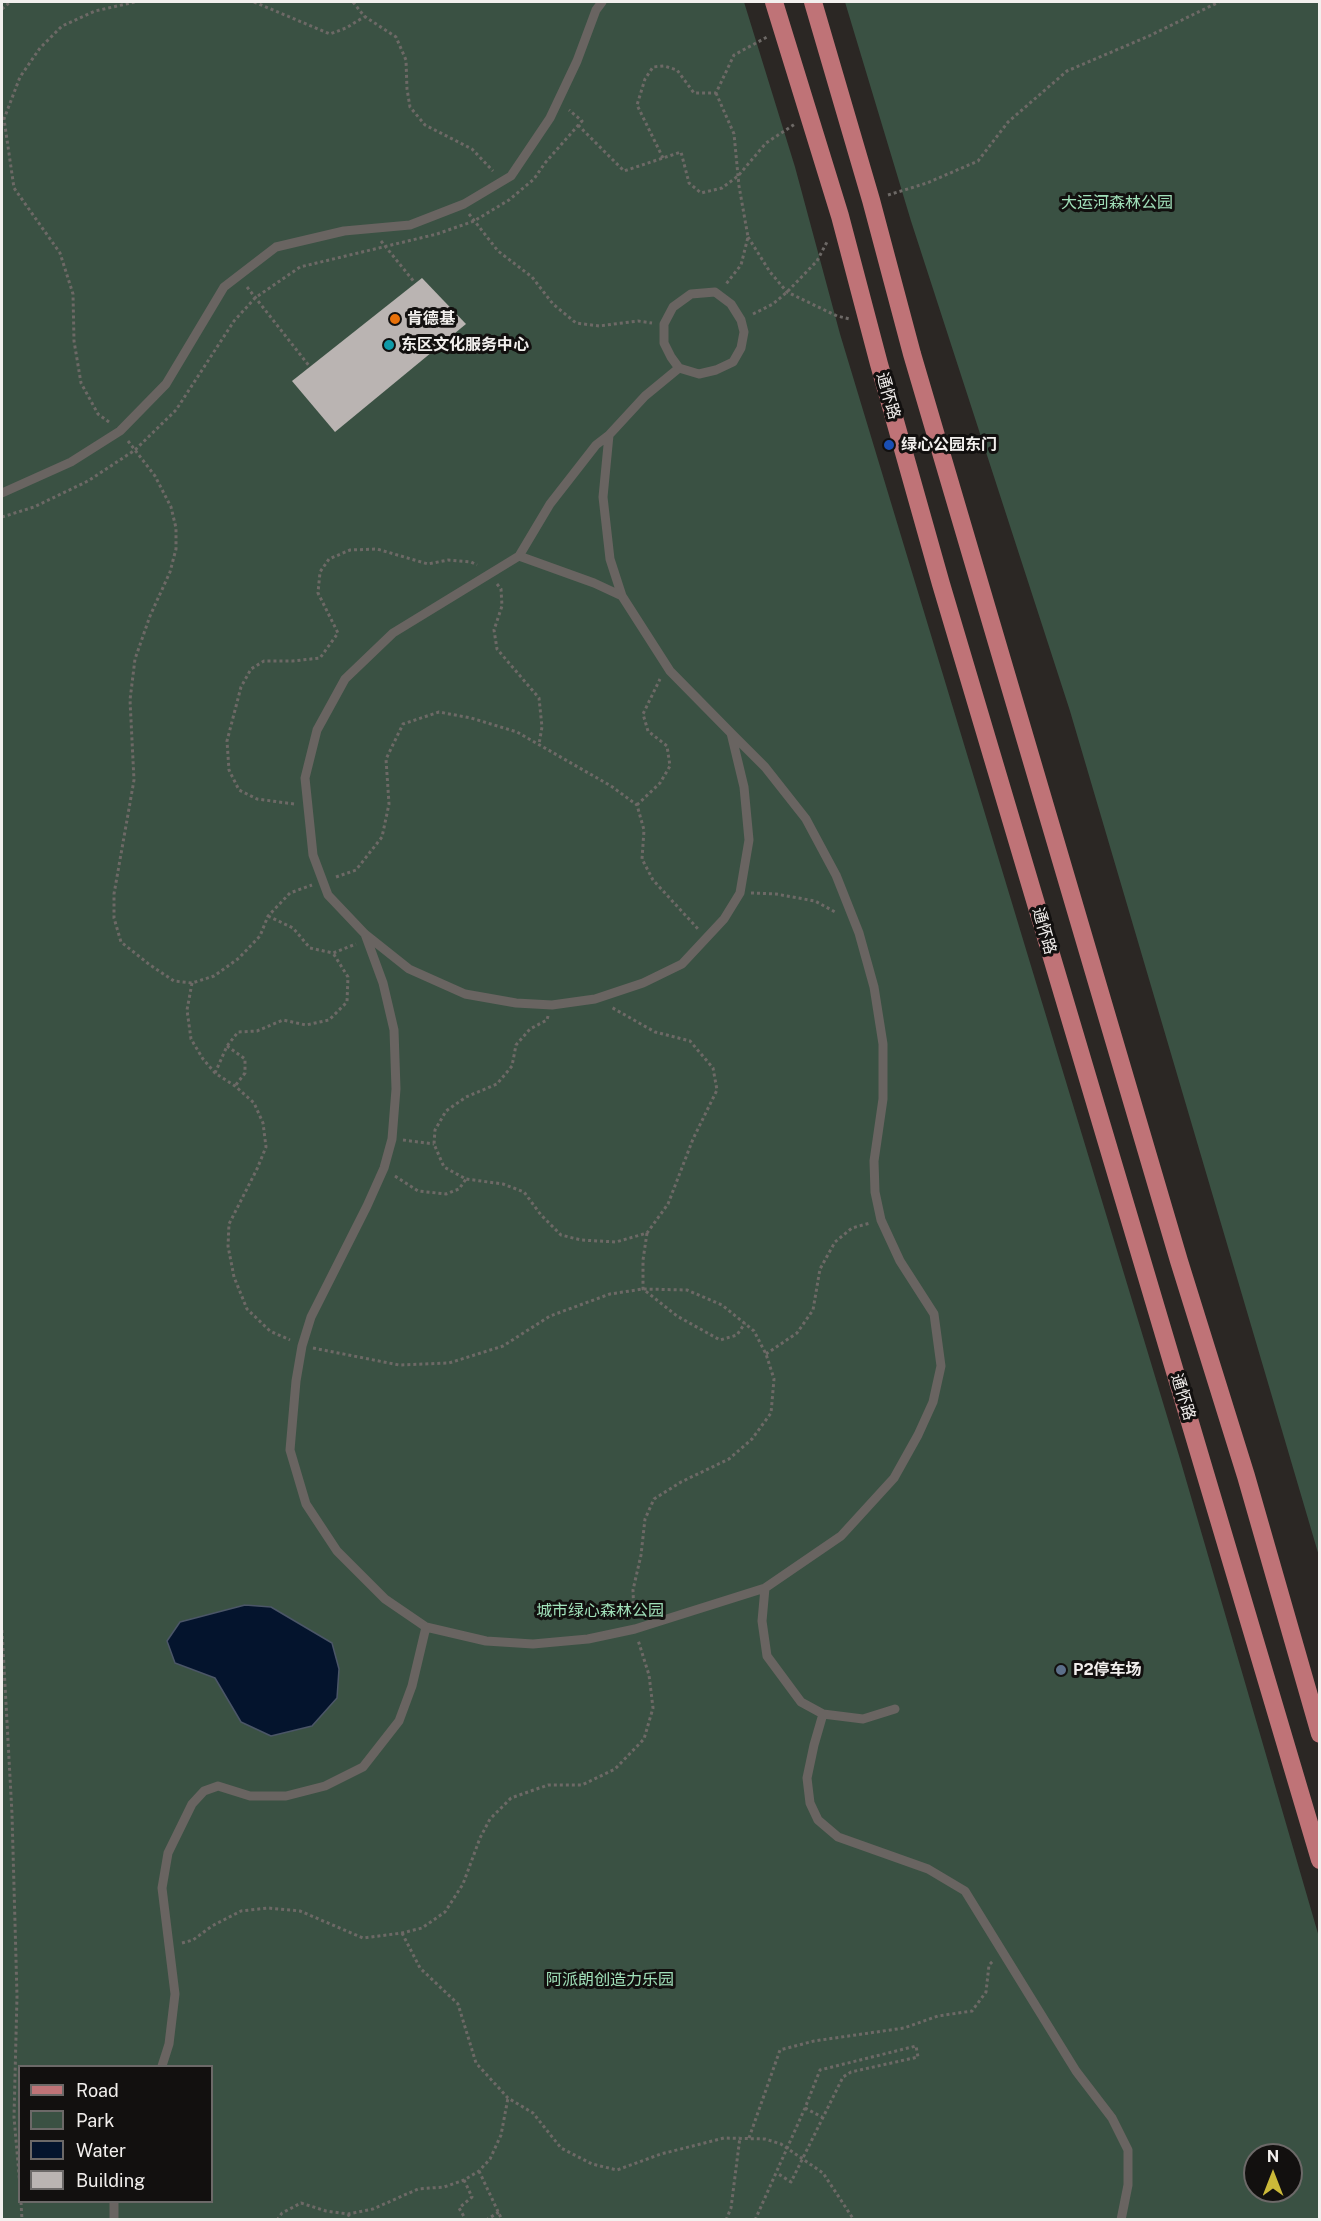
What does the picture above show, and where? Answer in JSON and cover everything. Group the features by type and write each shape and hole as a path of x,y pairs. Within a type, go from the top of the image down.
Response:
{"main road":[{"name":"通怀路","path":"774,2 840,216 940,584 1320,1860"},
{"path":"813,2 871,200 938,445 1179,1261 1246,1476 1320,1734"}],"lane":[{"path":"2,493 71,462 120,431 166,384 225,287 276,247 344,231 410,225 464,204 511,176 550,118 577,61 596,10 602,2"},
{"path":"715,292 731,304 741,320 744,332 741,348 733,362 716,370 699,374 679,368 670,357 664,343 663,324 673,307 692,294 715,292"},
{"path":"679,368 645,396 596,446 550,504 519,556 393,633 345,679 317,730 305,778 313,855 328,895 366,934 410,969 465,994 516,1003 552,1005 595,999 643,983 682,964 724,919 740,892 749,840 744,787 731,733"},
{"path":"366,934 383,983 394,1030 396,1089 392,1139 384,1168 367,1206 311,1317 302,1346 296,1381 290,1450 306,1504 337,1551 385,1599 426,1627 486,1641 533,1644 588,1639 635,1629 765,1588 841,1536 894,1478 933,1402 941,1366 934,1314 900,1261 881,1220 875,1192 874,1161 883,1099 883,1044 874,987 859,933 836,875 806,819 765,767 670,671 622,596 610,559 603,497 609,435"},
{"path":"519,556 594,583 622,596"},
{"path":"765,1588 762,1621 767,1656 801,1702 823,1714 863,1719 895,1708"},
{"path":"163,2065 169,2044 175,1994 162,1888 168,1853 192,1804 204,1791 218,1786 250,1796 286,1796 325,1786 363,1767 399,1721 412,1686 426,1627"},
{"path":"823,1714 807,1779 810,1803 819,1820 838,1837 928,1869 965,1892 1076,2071 1112,2118 1128,2150 1128,2185 1120,2220"},
{"path":"114,2203 114,2220"}],"path":[{"path":"2,9 10,2"},
{"path":"135,2 95,11 62,26 39,48 20,77 4,119 14,188 60,253 73,294 74,341 81,382 98,414 120,431 155,476 171,507 176,528 176,549 170,572 150,616 135,659 129,700 134,780 114,894 114,918 121,942 174,981 192,983 214,976 239,958 260,936 268,916 290,893 356,870 382,837 389,804 386,759 403,724 439,712 471,718 517,732 611,786 637,805 644,830 642,859 653,880 707,938"},
{"path":"254,2 330,34 346,28 364,16"},
{"path":"353,2 364,16 396,37 406,60 410,107 425,125 472,148 501,182"},
{"path":"871,200 927,183 978,161 1008,122 1067,71 1149,36 1219,2"},
{"path":"783,31 758,40 734,55 716,93 734,134 748,237 770,272 787,292 837,316 868,323"},
{"path":"663,158 637,105 645,80 653,68 664,66 678,70 693,93 716,93"},
{"path":"2,517 34,507 88,482 135,450 176,410 234,321 255,298 300,267 437,234 474,221 509,200 534,179 582,121 558,101"},
{"path":"578,125 624,171 681,152 689,183 700,193 722,188 738,176 766,143 809,115"},
{"path":"464,204 474,221 498,251 532,276 553,304 576,323 599,326 638,321 663,324"},
{"path":"741,320 773,304 817,261 840,216"},
{"path":"370,229 415,283"},
{"path":"715,292 722,288 741,264 748,237"},
{"path":"239,275 310,367"},
{"path":"637,805 660,783 670,766 667,746 648,731 643,714 659,679 670,671"},
{"path":"740,892 776,894 815,901 842,916 859,933"},
{"path":"268,916 293,928 310,948 333,953 353,946 366,934"},
{"path":"215,1073 227,1046 238,1032 256,1031 283,1020 306,1025 329,1020 346,1002 348,977 333,953"},
{"path":"170,1945 193,1940 212,1926 241,1911 268,1908 300,1911 363,1938 422,1928 445,1912 463,1884 480,1838 490,1819 511,1798 548,1785 582,1785 615,1769 644,1739 653,1708 649,1675 635,1629 633,1590 641,1555 645,1519 654,1499 681,1482 729,1459 752,1439 771,1413 774,1379 766,1354 754,1331 722,1305 687,1290 644,1289 610,1294 550,1316 503,1346 449,1363 399,1365 302,1346 270,1331 247,1309 234,1277 228,1246 230,1224 266,1147 263,1123 254,1103 235,1086 215,1073 191,1039 187,1010 192,983"},
{"path":"595,999 655,1032 690,1041 713,1068 717,1090 693,1139 668,1204 647,1233 643,1260 644,1289 677,1316 720,1340 737,1335 745,1323"},
{"path":"552,1005 547,1020 530,1029 516,1045 512,1066 497,1084 466,1097 446,1111 435,1130 434,1144 444,1167 466,1179 503,1184 524,1192 541,1215 561,1235 581,1240 616,1242 647,1233"},
{"path":"227,1046 245,1059 245,1073 235,1086"},
{"path":"392,1139 434,1144"},
{"path":"384,1168 418,1191 446,1194 459,1189 466,1179"},
{"path":"766,1354 797,1333 813,1310 820,1269 834,1242 852,1228 881,1220"},
{"path":"2,1630 12,1815 17,1996 14,2117 18,2163"},
{"path":"402,1933 420,1968 458,2004 477,2063 508,2098 533,2113 561,2148 592,2164 617,2170 661,2154 724,2138 765,2139 781,2144 823,2174 854,2220"},
{"path":"749,2138 780,2050 814,2041 904,2028 938,2016 972,2011 986,1992 989,1965 1002,1951"},
{"path":"755,2220 777,2174 820,2070 916,2046 918,2057 851,2072 843,2077 791,2182 777,2174"},
{"path":"847,2062 851,2072"},
{"path":"277,2220 282,2213 301,2203 326,2211 348,2214 373,2209 418,2189 444,2187 464,2180 479,2171 490,2159 501,2135 508,2098"},
{"path":"805,2108 822,2117"},
{"path":"726,2220 731,2208 740,2137"},
{"path":"479,2171 502,2220"},
{"path":"464,2180 472,2198 459,2208 466,2220"},
{"path":"21,2203 22,2220"},
{"path":"486,2220 499,2212"},
{"path":"348,2214 351,2220"}],"green space":[{"name":"城市绿心森林公园","path":"2,2 744,2 795,167 840,334 1180,1459 1319,1937 1319,2219 2,2220"},
{"name":"大运河森林公园","path":"845,2 1319,2 1319,1556 1070,711 911,221"}],"water":[{"path":"245,1605 271,1607 332,1643 339,1669 337,1698 312,1726 271,1736 241,1722 215,1678 175,1663 167,1641 180,1622"}],"building":[{"name":"东区文化服务中心","path":"422,278 466,324 335,432 292,381"}],"place":[{"name":"肯德基","path":"395,319"},
{"name":"东区文化服务中心","path":"389,345"},
{"name":"绿心公园东门","path":"889,445"},
{"name":"P2停车场","path":"1061,1670"}],"park label":[{"name":"阿派朗创造力乐园","path":"610,1980"}]}
